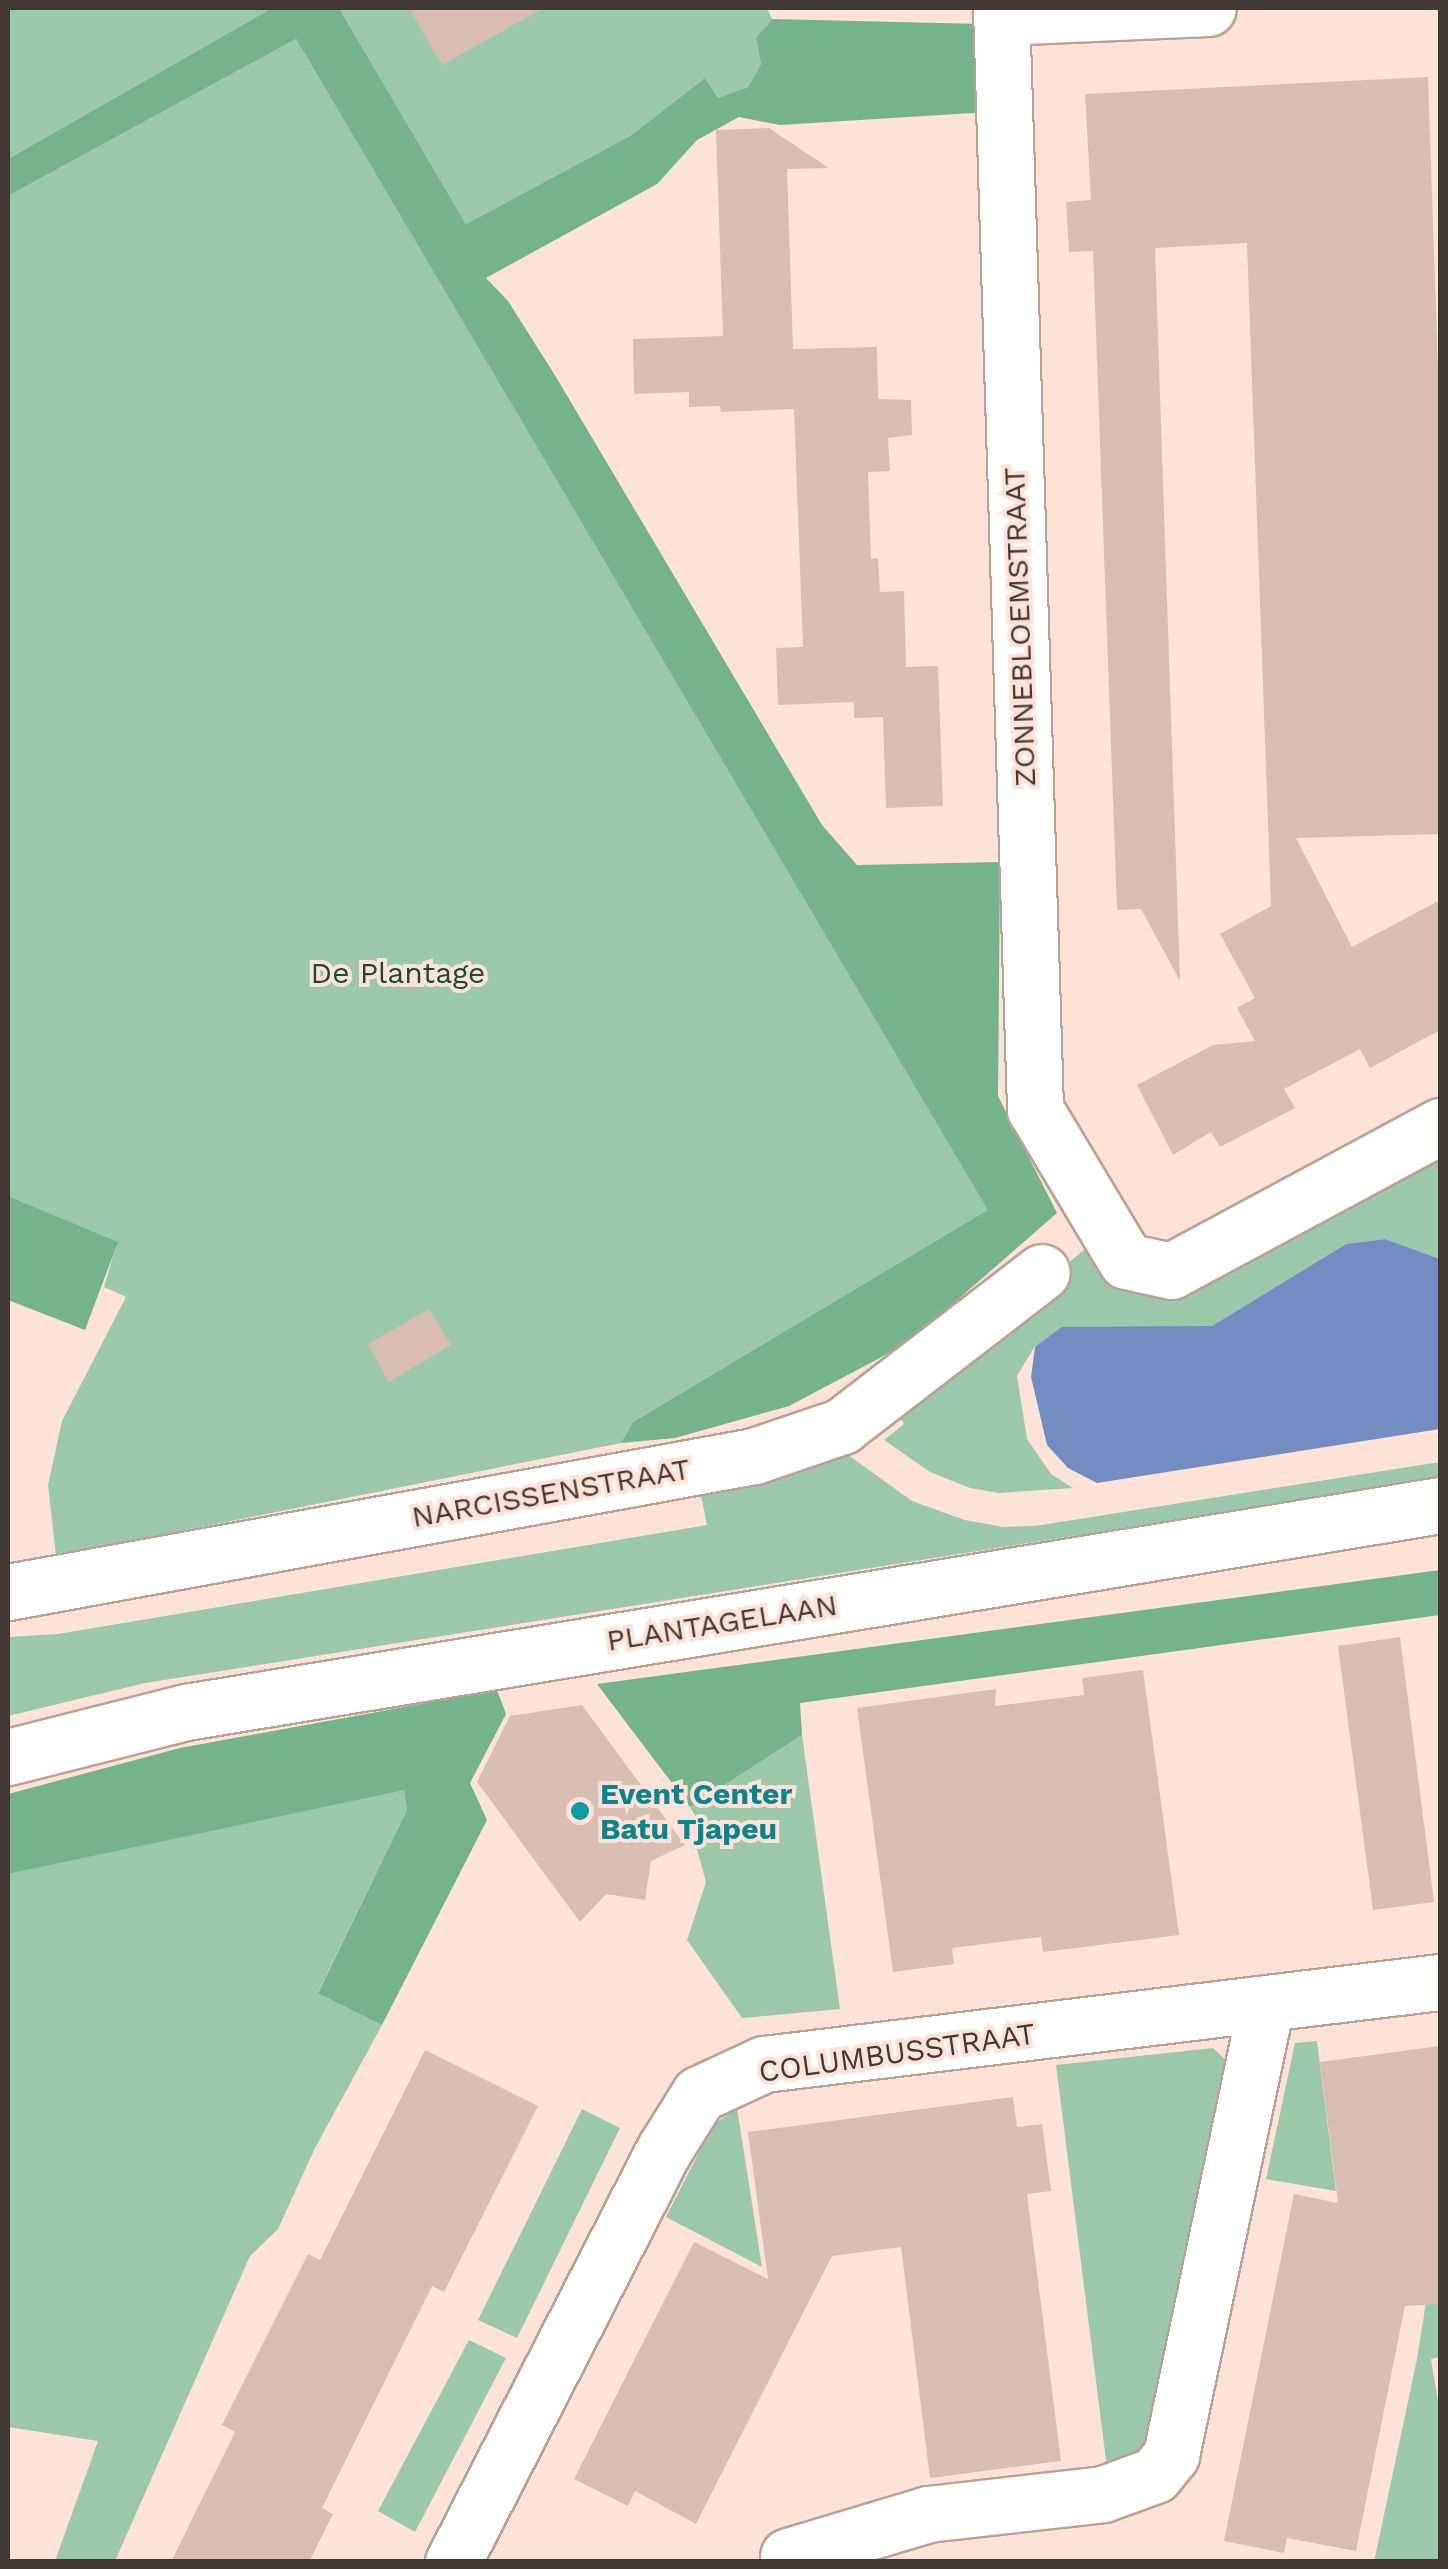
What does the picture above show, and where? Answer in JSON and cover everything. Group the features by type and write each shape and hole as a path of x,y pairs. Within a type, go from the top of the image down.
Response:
{"street":[{"path":"1001,12 1208,8"},
{"name":"ZONNEBLOEMSTRAAT","path":"1001,12 1035,1110 1126,1261 1171,1271 1440,1126"},
{"name":"NARCISSENSTRAAT","path":"8,1592 754,1456 842,1426 1042,1272"},
{"name":"PLANTAGELAAN","path":"8,1757 186,1712 1440,1505"},
{"name":"COLUMBUSSTRAAT","path":"453,2562 664,2150 699,2094 764,2064 1440,1982"},
{"path":"788,2556 928,2514 1103,2494 1155,2476 1171,2455 1266,2005"}],"green space":[{"path":"8,8 272,8 8,159"},
{"path":"272,8 339,8 466,224 630,136 705,78 718,98 748,87 761,64 756,38 772,19 983,24 988,112 780,125 739,117 697,140 657,184 486,278 508,301 556,377 822,825 857,865 1000,862 998,1096 1057,1213 908,1343 789,1406 675,1438 621,1443 633,1422 988,1210 296,39 8,196 8,159"},
{"path":"339,8 767,8 772,19 756,38 761,64 748,87 718,98 705,78 630,136 466,224"},
{"name":"De Plantage","path":"296,39 989,1210 633,1422 621,1443 56,1556 48,1485 62,1421 126,1297 104,1287 117,1242 8,1196 8,196"},
{"path":"1440,1152 1440,1259 1385,1239 1346,1244 1212,1326 1035,1346 1017,1376 1027,1439 1051,1474 1073,1488 999,1493 970,1488 930,1472 884,1440 904,1424 895,1410 1092,1243 1116,1277"},
{"path":"8,1196 118,1242 85,1330 8,1300"},
{"path":"840,1449 912,1501 965,1520 1003,1527 1035,1526 1440,1462 1440,1478 145,1683 8,1716 8,1637 58,1634 707,1525 700,1491"},
{"path":"1440,1570 1440,1615 800,1703 802,1735 690,1807 597,1684"},
{"path":"497,1690 506,1714 470,1783 487,1820 382,2025 318,1993 407,1810 404,1790 8,1874 8,1794 180,1748"},
{"path":"802,1735 840,2009 742,2018 687,1940 706,1882 696,1846 708,1838 690,1807"},
{"path":"404,1789 407,1810 318,1992 382,2025 315,2148 278,2229 250,2256 115,2561 55,2561 98,2441 8,2427 8,1874"},
{"path":"1317,2041 1336,2191 1266,2179 1295,2043"},
{"path":"1213,2048 1230,2064 1145,2445 1130,2460 1107,2468 1056,2065"},
{"path":"737,2108 762,2267 666,2217 713,2125"},
{"path":"582,2109 620,2128 517,2338 478,2320"},
{"path":"1440,2214 1440,2357 1431,2359 1440,2414 1440,2561 1374,2562 1417,2359"},
{"path":"469,2340 506,2358 415,2532 378,2511"}],"water":[{"path":"1385,1239 1440,1259 1440,1429 1097,1483 1068,1468 1047,1445 1031,1377 1035,1347 1062,1327 1212,1326 1346,1244"}],"building":[{"path":"409,8 544,8 442,65"},
{"path":"1428,77 1440,429 1440,834 1296,838 1352,947 1440,900 1440,1030 1370,1068 1360,1049 1284,1089 1295,1108 1220,1147 1211,1132 1173,1155 1137,1085 1213,1045 1255,1041 1237,1008 1255,998 1220,934 1271,906 1247,243 1155,248 1180,981 1141,909 1117,910 1093,251 1069,252 1066,202 1091,200 1085,94"},
{"path":"769,128 829,168 787,169 793,349 877,347 878,399 911,400 912,435 888,438 890,471 868,472 871,559 878,558 880,592 904,591 906,667 938,666 943,806 886,808 883,717 854,718 854,702 778,705 776,648 803,647 794,409 721,412 720,406 689,407 689,392 634,394 633,339 723,336 716,130"},
{"path":"429,1309 451,1345 389,1382 368,1344"},
{"path":"1400,1637 1434,1902 1373,1910 1338,1646"},
{"path":"1143,1670 1179,1935 1043,1952 1041,1937 952,1948 954,1964 893,1972 857,1708 996,1689 995,1706 1084,1695 1082,1678"},
{"name":"Event Center Batu Tjapeu","path":"582,1705 685,1845 651,1861 645,1900 606,1894 580,1922 477,1782 510,1716"},
{"path":"1440,2046 1440,2304 1405,2306 1356,2551 1287,2538 1284,2553 1224,2541 1294,2194 1338,2203 1320,2062"},
{"path":"425,2050 538,2106 444,2292 432,2286 322,2508 333,2514 309,2562 171,2562 235,2432 222,2425 308,2254 320,2260"},
{"path":"1013,2097 1017,2127 1042,2124 1051,2191 1027,2194 1061,2461 930,2478 901,2247 832,2256 696,2524 635,2491 628,2506 574,2479 694,2242 768,2279 748,2132"}],"place":[{"name":"Event Center Batu Tjapeu","path":"580,1811"}]}
